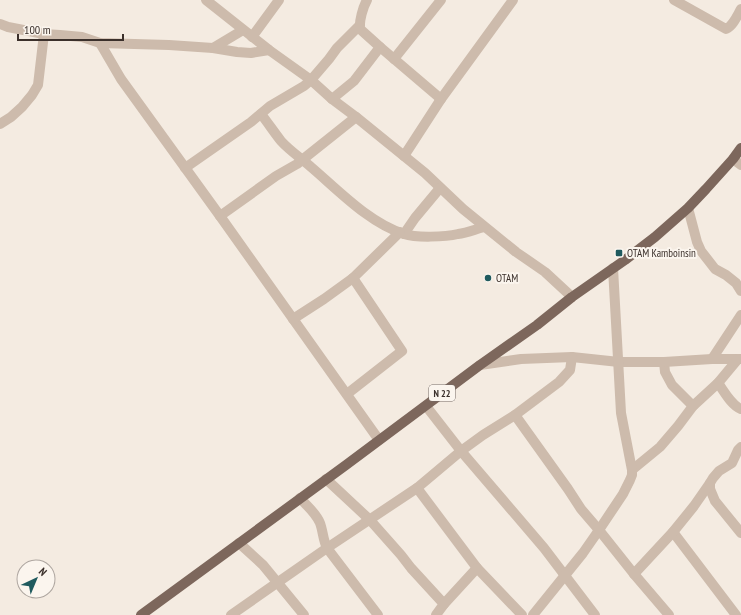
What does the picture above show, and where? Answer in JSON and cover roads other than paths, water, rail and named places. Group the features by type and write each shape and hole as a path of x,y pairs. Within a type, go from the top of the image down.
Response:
{"main road":[{"name":"N 22","path":"141,615 655,237 737,162 741,148"}],"street":[{"path":"206,0 269,50 311,80 332,99 425,173 463,209 516,252 545,272 572,297"},
{"path":"252,37 279,0"},
{"path":"367,0 364,6 360,25 362,32 441,99"},
{"path":"394,59 441,0"},
{"path":"404,156 441,99 513,0"},
{"path":"674,0 726,29 730,26 741,9"},
{"path":"185,168 270,106 300,89 330,60 336,48 360,25"},
{"path":"3,28 44,34 82,37 100,43 169,45 251,53 269,50"},
{"path":"212,48 243,30"},
{"path":"0,124 22,107 32,95 38,84 44,34"},
{"path":"100,43 121,79 379,440"},
{"path":"332,99 354,81 380,47"},
{"path":"261,114 291,151 356,206 387,227 412,236 428,236 458,234 484,226"},
{"path":"220,216 276,176 303,160 356,117"},
{"path":"293,319 353,278 402,233 440,188"},
{"path":"688,208 697,242 701,251 715,269 739,285"},
{"path":"533,615 583,553 623,494 632,475 621,413 613,268"},
{"path":"347,394 402,351 353,278"},
{"path":"712,359 741,315"},
{"path":"232,615 327,548 417,488 461,451 515,415 559,382 570,370 572,356"},
{"path":"480,365 521,359 572,356 619,362 740,359"},
{"path":"632,470 660,447 693,406 718,383 740,359"},
{"path":"664,362 665,372 672,385 693,406"},
{"path":"718,383 730,399 741,410"},
{"path":"426,406 461,451 531,532 595,615"},
{"path":"515,415 568,489 581,510 669,615"},
{"path":"634,574 674,532 719,471 736,463 738,450 741,447"},
{"path":"326,479 370,520 444,604"},
{"path":"710,483 710,489 715,501 741,532"},
{"path":"417,488 477,568 522,615"},
{"path":"300,498 316,515 321,524 324,542 327,548 378,615"},
{"path":"674,532 736,615"},
{"path":"239,543 262,565 304,615"},
{"path":"436,615 444,604 477,568"}],"place":[{"name":"OTAM Kamboinsin","path":"619,253"},
{"name":"OTAM","path":"488,278"}]}
